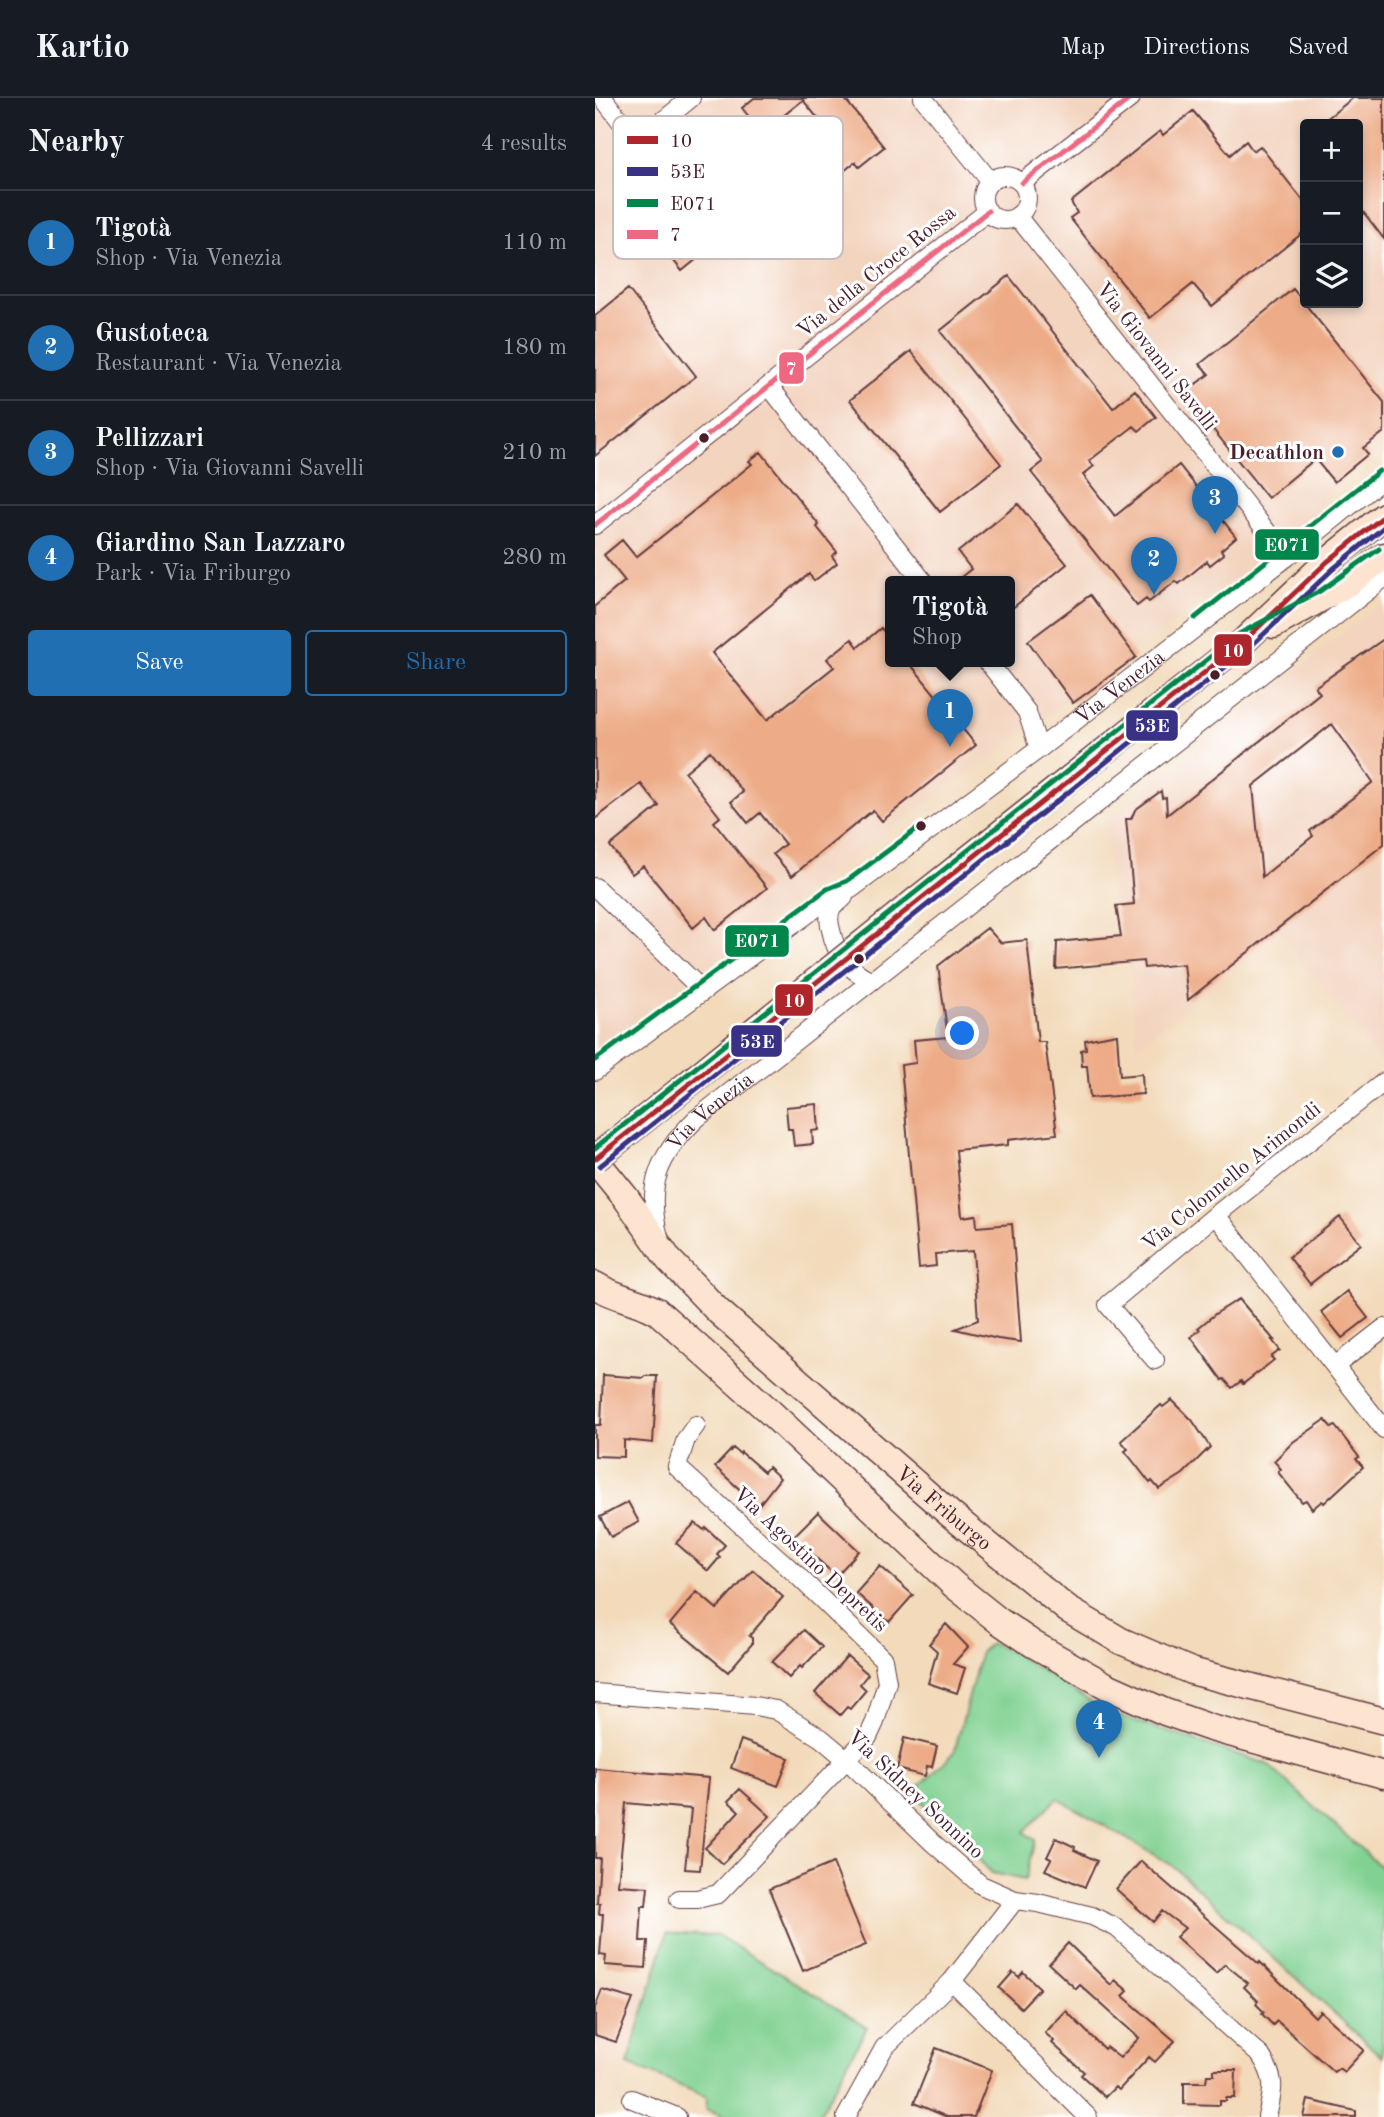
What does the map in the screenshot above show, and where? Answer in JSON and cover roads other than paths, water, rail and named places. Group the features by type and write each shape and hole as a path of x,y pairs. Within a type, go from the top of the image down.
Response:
{"street":[{"path":"603,98 617,116"},
{"path":"669,116 691,98"},
{"path":"923,98 990,181 1005,176 1022,183 1027,201 1017,216"},
{"path":"1022,183 1131,98"},
{"name":"Via della Croce Rossa","path":"990,181 983,194 983,202 988,211 998,219 1017,216"},
{"name":"Via della Croce Rossa","path":"595,524 988,211"},
{"name":"Via Giovanni Savelli","path":"1017,216 1287,557"},
{"path":"769,386 919,576"},
{"name":"Via Venezia","path":"870,981 853,971 835,950 829,922 832,908 851,889 1039,749 1287,557 1384,478"},
{"name":"Via Venezia","path":"595,1159 1244,641 1327,562 1384,516"},
{"name":"Via Venezia","path":"1244,641 1348,583 1384,556"},
{"name":"Via Venezia","path":"664,1254 654,1219 657,1173 674,1140 696,1119 1384,578"},
{"name":"Via Venezia","path":"1288,655 1300,634 1348,583"},
{"path":"992,667 1027,712 1039,749"},
{"path":"595,887 703,991"},
{"name":"Via Venezia","path":"595,1070 824,902 851,889"},
{"name":"Via Colonnello Arimondi","path":"1155,1360 1108,1305 1216,1215 1384,1083"},
{"name":"Via Friburgo","path":"595,1159 683,1278 950,1514 1067,1609 1121,1641 1191,1671 1384,1721"},
{"path":"1216,1215 1384,1429"},
{"path":"600,1291 657,1311 780,1421 954,1585 999,1621 1076,1670 1165,1712 1292,1751 1384,1775"},
{"path":"1335,1367 1384,1328"},
{"name":"Via Agostino Depretis","path":"679,1899 697,1899 718,1894 868,1737 876,1722 887,1682 883,1659 798,1576 677,1467 686,1439 696,1425"},
{"name":"Via Sidney Sonnino","path":"595,1693 705,1701 776,1710 821,1738 981,1885 1015,1900 1092,1916 1117,1928 1261,2056 1272,2073 1272,2092 1267,2117"},
{"path":"1292,1751 1330,1771 1384,1790"},
{"path":"846,2117 884,2048 952,1981 1015,1900"},
{"path":"952,1981 1088,2117"},
{"path":"632,2099 677,2117"}],"place":[{"name":"Decathlon","path":"1338,452"},
{"name":"Pellizzari","path":"1215,534"},
{"name":"Gustoteca","path":"1154,595"},
{"name":"Tigotà","path":"950,747"},
{"name":"Giardino San Lazzaro","path":"1099,1758"}]}
